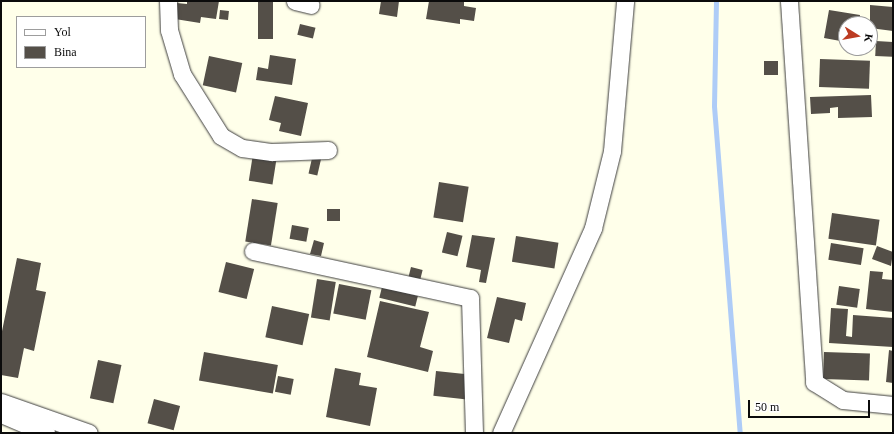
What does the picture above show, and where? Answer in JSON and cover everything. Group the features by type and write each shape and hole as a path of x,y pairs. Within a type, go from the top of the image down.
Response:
{"street":[{"path":"168,1 169,30 182,74 221,136 242,148 272,152 328,150"},
{"path":"501,433 593,228 612,151 625,1"},
{"path":"789,1 814,382 843,400 893,405"},
{"path":"253,251 470,298 474,433"},
{"path":"1,402 90,433"},
{"path":"1,414 46,433"}],"building":[{"path":"187,1 219,1 216,19 201,17 200,23 175,19 177,3 187,4"},
{"path":"258,1 273,1 273,39 258,39"},
{"path":"381,1 399,1 397,17 379,14"},
{"path":"429,1 464,1 464,6 476,8 474,21 460,19 460,24 426,19"},
{"path":"870,5 893,7 893,31 878,29 878,16 870,16"},
{"path":"220,10 229,11 228,20 219,19"},
{"path":"829,10 860,15 838,16 838,41 824,38"},
{"path":"300,24 316,28 313,39 297,35"},
{"path":"878,41 893,42 892,57 876,56 878,56"},
{"path":"270,55 296,59 292,85 256,80 258,67 268,69"},
{"path":"209,56 242,63 236,92 203,85"},
{"path":"820,59 870,61 869,89 819,87"},
{"path":"764,61 778,61 778,75 764,75"},
{"path":"871,95 872,117 838,118 838,107 830,108 830,113 811,114 810,97"},
{"path":"275,96 308,103 301,136 279,131 281,123 269,120"},
{"path":"253,154 277,158 272,184 249,181"},
{"path":"313,154 322,156 317,176 309,173"},
{"path":"439,182 469,187 463,222 433,218"},
{"path":"252,199 278,203 271,246 245,241"},
{"path":"327,209 340,209 340,221 327,221"},
{"path":"832,213 880,220 876,245 828,239"},
{"path":"292,225 309,228 306,242 290,239"},
{"path":"447,232 463,236 457,256 442,252"},
{"path":"472,235 495,238 486,283 479,282 481,270 466,267"},
{"path":"516,236 558,243 554,268 512,262"},
{"path":"314,240 324,243 321,256 310,254"},
{"path":"831,243 864,248 861,265 828,260"},
{"path":"877,246 893,252 891,266 872,259"},
{"path":"17,258 41,263 36,290 46,292 34,351 24,348 18,378 1,375 1,336"},
{"path":"226,262 254,269 247,299 219,292"},
{"path":"411,267 423,270 419,283 408,280"},
{"path":"870,271 883,272 882,279 893,280 893,312 866,309"},
{"path":"317,279 336,282 330,320 311,318"},
{"path":"339,284 371,290 366,320 333,313"},
{"path":"839,286 860,289 857,308 836,305"},
{"path":"382,287 418,296 415,307 379,298"},
{"path":"497,297 526,303 522,321 515,319 509,343 487,338"},
{"path":"380,301 429,312 420,347 433,351 428,372 367,357"},
{"path":"272,306 309,314 303,345 265,337"},
{"path":"831,308 848,309 846,336 852,337 853,315 893,318 893,347 829,343"},
{"path":"889,350 893,351 893,383 886,382"},
{"path":"204,352 278,365 273,394 199,381"},
{"path":"824,352 870,354 869,381 823,379"},
{"path":"98,360 121,365 113,403 90,398"},
{"path":"335,368 361,373 359,385 377,388 370,426 326,417"},
{"path":"436,371 472,375 469,400 433,396"},
{"path":"278,376 294,379 291,395 275,392"},
{"path":"154,399 180,406 174,430 148,423"}],"waterway":[{"path":"716,1 714,106 740,433"}]}
